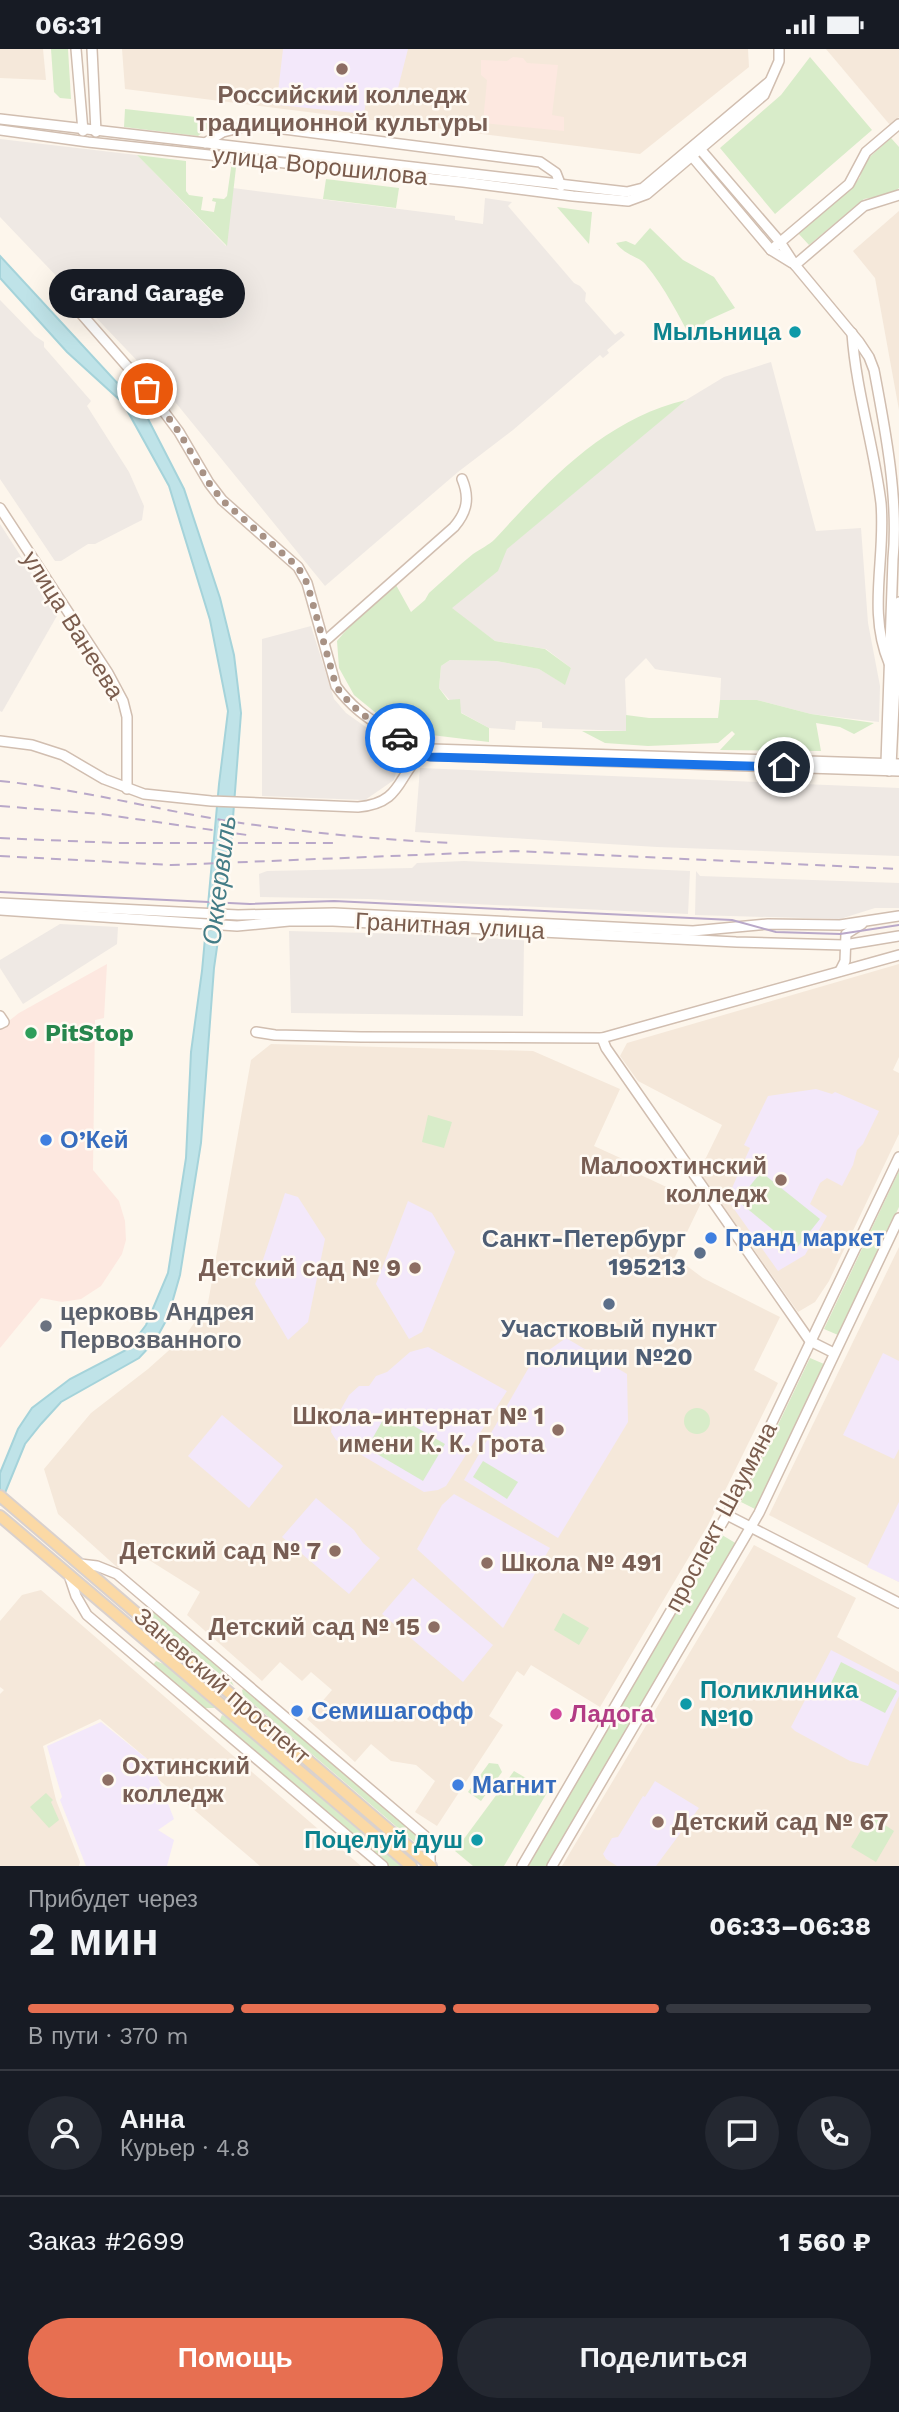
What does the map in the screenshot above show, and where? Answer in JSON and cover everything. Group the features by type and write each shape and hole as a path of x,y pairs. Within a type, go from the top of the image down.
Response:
{"main road":[{"name":"Заневский проспект","path":"0,1496 430,1865"},
{"name":"Заневский проспект","path":"3,1518 411,1866"}],"street":[{"path":"76,49 81,128 89,142 97,130 92,49"},
{"path":"690,153 700,149 764,95 779,61 779,49"},
{"path":"638,194 648,194 769,82"},
{"name":"улица Ворошилова","path":"0,119 638,194"},
{"path":"771,250 849,184 866,152 899,124"},
{"path":"205,143 223,132 252,125 314,132 540,162 556,173 561,186"},
{"name":"улица Ворошилова","path":"0,130 89,142 463,181 560,195 628,201 638,194"},
{"path":"700,149 780,242 795,265 869,357 874,370 898,506 899,556"},
{"path":"690,153 771,250 795,265"},
{"path":"795,265 864,206 899,195"},
{"path":"57,286 147,389 179,432 222,500 298,567 307,583 336,686 347,701 374,724 404,741 420,755"},
{"path":"852,333 855,369 881,503 877,616 884,653 891,669"},
{"path":"324,642 461,519 467,496 462,479"},
{"name":"улица Ванеева","path":"0,509 108,673 123,701 128,736 127,789"},
{"path":"893,767 893,559 898,546"},
{"path":"893,767 899,601"},
{"path":"0,741 32,745 63,755 104,779 127,789 159,797 370,806 393,794 412,763 431,749 893,767"},
{"name":"Гранитная улица","path":"0,903 186,918"},
{"name":"Гранитная улица","path":"0,910 238,920 333,921 736,942 844,945 899,936"},
{"name":"Гранитная улица","path":"238,920 334,913 693,931 768,924 829,925 899,916"},
{"path":"840,971 845,961 844,938 849,930 869,921"},
{"path":"256,1032 361,1037 602,1038 899,955"},
{"path":"0,1016 4,1022 0,1024"},
{"path":"602,1038 606,1048 810,1341 834,1353"},
{"name":"проспект Шаумяна","path":"522,1866 727,1515 899,1157"},
{"name":"проспект Шаумяна","path":"552,1866 751,1527 899,1218"},
{"path":"727,1515 899,1603"},
{"path":"80,1564 97,1566 117,1574 425,1836 430,1847 430,1865"},
{"path":"69,1575 76,1596 87,1615 383,1866"},
{"path":"236,1698 241,1678"},
{"path":"205,1714 227,1709"}],"shaded area":[{"path":"0,49 43,49 46,80 0,78"},
{"path":"122,49 748,49 749,67 640,154 125,89"},
{"name":"Российский колледж традиционной культуры","path":"283,49 408,49 397,92 368,88 364,114 279,105"},
{"path":"826,49 899,49 899,117 890,125"},
{"path":"513,57 523,58 527,63 558,65 552,115 564,117 564,131 483,123 487,80 481,75 481,60 507,61"},
{"path":"0,139 137,155 226,246 233,188 455,216 455,220 483,224 485,198 512,202 508,206 574,283 586,293 585,301 615,335 621,331 625,335 607,350 609,353 603,358 600,355 325,586 167,392 0,217"},
{"path":"899,211 899,410 875,278 853,251"},
{"path":"0,300 44,342 44,347 91,401 87,406 129,472 144,506 142,520 95,544 88,544 61,561 55,561 0,479"},
{"path":"771,362 816,531 861,528 868,623 880,686 879,722 811,714 757,700 720,700 721,678 655,669 646,658 625,679 627,731 542,728 542,722 516,721 515,730 489,728 460,712 439,688 441,666 450,660 496,661 539,669 564,684 571,668 546,649 495,641 452,609 443,596 686,400 724,377"},
{"path":"0,524 58,614 2,712 0,711"},
{"path":"311,626 334,699 346,713 402,750 394,780 365,800 262,796 262,639"},
{"path":"420,768 899,788 899,856 657,847 415,832"},
{"path":"464,861 690,871 688,914 368,899 260,897 259,874 267,871 412,868 417,863"},
{"path":"696,871 700,876 899,883 899,908 875,908 840,919 695,915"},
{"path":"60,924 118,927 117,944 23,1004 0,968 0,960"},
{"path":"289,931 524,940 523,1016 291,1013"},
{"name":"О’Кей","path":"107,964 104,1018 95,1020 93,1170 119,1201 125,1221 126,1240 122,1254 101,1286 81,1299 62,1302 41,1298 0,1348 0,1028 19,1013"},
{"path":"899,964 899,1057 893,1070 899,1073 899,1134 829,1281 815,1302 798,1312 699,1172 722,1125 638,1081 620,1056 627,1043"},
{"path":"271,1044 533,1051 620,1089 594,1146 627,1161 630,1170 701,1203 675,1257 703,1278 780,1317 754,1370 778,1383 708,1525 600,1707 531,1665 524,1676 517,1671 489,1716 503,1725 437,1826 415,1812 435,1781 416,1765 391,1761 371,1744 355,1762 307,1719 332,1690 311,1672 302,1681 280,1662 262,1681 187,1615 200,1592 133,1550 118,1568 58,1514 44,1469 91,1413 185,1336 208,1303 251,1060"},
{"name":"Малоохтинский колледж","path":"816,1089 832,1094 835,1092 879,1111 863,1144 857,1150 842,1186 827,1178 820,1183 810,1204 827,1216 805,1255 778,1271 727,1199 750,1148 744,1145 768,1096"},
{"path":"285,1193 298,1197 325,1239 308,1322 288,1340 255,1284"},
{"name":"Детский сад № 9","path":"408,1201 432,1213 455,1252 422,1332 409,1339 376,1284"},
{"path":"899,1247 899,1582 769,1515"},
{"name":"Школа-интернат № 1 имени К. К. Грота","path":"566,1338 627,1374 628,1422 558,1538 464,1480 532,1362"},
{"path":"428,1347 507,1391 446,1486 424,1492 336,1440 331,1432 332,1425 349,1395 359,1386 369,1386 376,1376 387,1372 410,1352"},
{"path":"883,1353 899,1361 899,1449 894,1459 843,1435"},
{"path":"222,1415 283,1466 249,1508 188,1456"},
{"name":"Школа № 491","path":"454,1494 550,1548 503,1628 417,1549 442,1505"},
{"name":"Детский сад № 7","path":"316,1498 354,1530 363,1543 380,1558 349,1594 282,1537"},
{"path":"899,1502 899,1582 867,1567"},
{"path":"754,1545 856,1598 837,1637 899,1672 899,1866 562,1866"},
{"name":"Детский сад № 15","path":"413,1578 493,1645 463,1682 382,1614"},
{"path":"41,1590 361,1866 260,1866 158,1779 152,1763 100,1719 43,1746 56,1800 80,1862 79,1866 0,1866 0,1694 4,1690 0,1687 0,1621 22,1595"},
{"path":"831,1650 899,1685 899,1696 868,1766 850,1761 791,1727"},
{"name":"Охтинский колледж","path":"101,1722 152,1763 174,1819 158,1830 174,1840 167,1866 86,1866 60,1800 62,1797 47,1746"},
{"name":"Детский сад № 67","path":"655,1781 699,1808 656,1866 617,1866 603,1854 612,1838 618,1837"}],"green space":[{"path":"51,49 68,49 71,99 60,98 54,92"},
{"path":"810,57 872,130 775,214 720,148 781,95"},
{"path":"125,109 231,121 231,124 213,126 198,136 124,127"},
{"path":"891,138 899,147 899,188 892,194 864,199 809,245 798,233 853,187 860,177 864,162"},
{"path":"137,155 186,161 186,191 189,195 203,197 201,210 214,212 216,202 212,201 213,198 224,199 227,196 232,161 237,159 227,246"},
{"path":"326,179 399,188 396,208 323,199"},
{"path":"557,207 592,212 589,244"},
{"path":"650,228 683,260 714,277 735,308 706,321 693,342 653,274 643,262 616,243 626,241 635,245"},
{"path":"686,400 507,549 498,571 452,608 495,641 545,649 571,668 565,685 539,669 496,661 450,660 441,666 439,688 448,700 460,699 461,713 489,728 489,742 415,733 376,713 354,695 339,668 337,641 373,605 396,585 411,612 462,563 495,539 536,495 580,455 630,421"},
{"path":"720,700 757,700 811,714 874,723 854,734 840,727 816,723 821,751 720,750 735,734 732,731 718,743 648,746 605,743 582,731 626,731 626,715 649,718 718,718"},
{"path":"428,1115 452,1122 444,1148 422,1142"},
{"path":"899,1171 899,1207 838,1335 824,1329"},
{"path":"761,1172 820,1219 796,1249 738,1201"},
{"path":"810,1358 824,1364 755,1509 741,1502"},
{"path":"697,1408 706,1412 710,1421 706,1430 697,1434 688,1430 684,1421 688,1412"},
{"path":"388,1411 445,1444 423,1481 367,1448"},
{"path":"483,1461 518,1482 507,1499 473,1477"},
{"path":"722,1535 737,1544 547,1866 527,1866"},
{"path":"148,1604 226,1672 234,1686 143,1610"},
{"path":"563,1613 589,1628 579,1645 554,1630"},
{"path":"156,1661 166,1665 215,1708 204,1708 153,1665"},
{"path":"841,1662 897,1691 885,1713 830,1685"},
{"path":"245,1688 424,1840 427,1845 426,1852 243,1695 242,1690"},
{"path":"222,1715 401,1866 388,1866 219,1722"},
{"path":"489,1763 498,1764 502,1772 481,1801 468,1792"},
{"path":"514,1771 548,1791 504,1866 473,1866 455,1851"},
{"path":"46,1793 53,1800 51,1802 59,1820 49,1828 30,1807"},
{"path":"870,1815 894,1831 876,1862 851,1847"}],"water":[{"name":"Оккервиль","path":"0,256 145,413 184,489 220,598 234,655 241,713 230,857 214,968 201,1143 180,1275 168,1317 155,1341 139,1358 61,1402 41,1424 25,1444 0,1505 0,1473 18,1429 32,1408 70,1379 128,1349 146,1325 168,1273 186,1158 191,1052 202,971 228,711 210,620 169,486 123,403 67,352 0,278"}],"tram line":[{"path":"0,892 250,904 334,901 732,920 776,932 840,934 899,925"}],"railway":[{"path":"0,781 60,789 241,823 347,836 453,843"},
{"path":"0,806 101,814 247,835"},
{"path":"0,838 117,843 337,843"},
{"path":"0,856 171,865 515,851 899,869"}],"way so far":[{"path":"147,389 179,432 222,500 298,567 307,583 336,686 341,693 358,712 400,738"}],"place":[{"name":"Российский колледж традиционной культуры","path":"342,69"},
{"name":"Мыльница","path":"795,332"},
{"name":"Grand Garage","path":"147,389"},
{"name":"PitStop","path":"31,1033"},
{"name":"О’Кей","path":"46,1140"},
{"name":"Малоохтинский колледж","path":"781,1180"},
{"name":"Гранд маркет","path":"711,1238"},
{"name":"Санкт-Петербург 195213","path":"700,1253"},
{"name":"Детский сад № 9","path":"415,1268"},
{"name":"Участковый пункт полиции №20","path":"609,1304"},
{"name":"церковь Андрея Первозванного","path":"46,1326"},
{"name":"Школа-интернат № 1 имени К. К. Грота","path":"558,1430"},
{"name":"Детский сад № 7","path":"335,1551"},
{"name":"Школа № 491","path":"487,1563"},
{"name":"Детский сад № 15","path":"434,1627"},
{"name":"Поликлиника №10","path":"686,1704"},
{"name":"Семишагофф","path":"297,1711"},
{"name":"Ладога","path":"556,1714"},
{"name":"Охтинский колледж","path":"108,1780"},
{"name":"Магнит","path":"458,1785"},
{"name":"Детский сад № 67","path":"658,1822"},
{"name":"Поцелуй душ","path":"477,1840"}],"route":[{"path":"400,738 420,755 431,757 784,767"}]}
